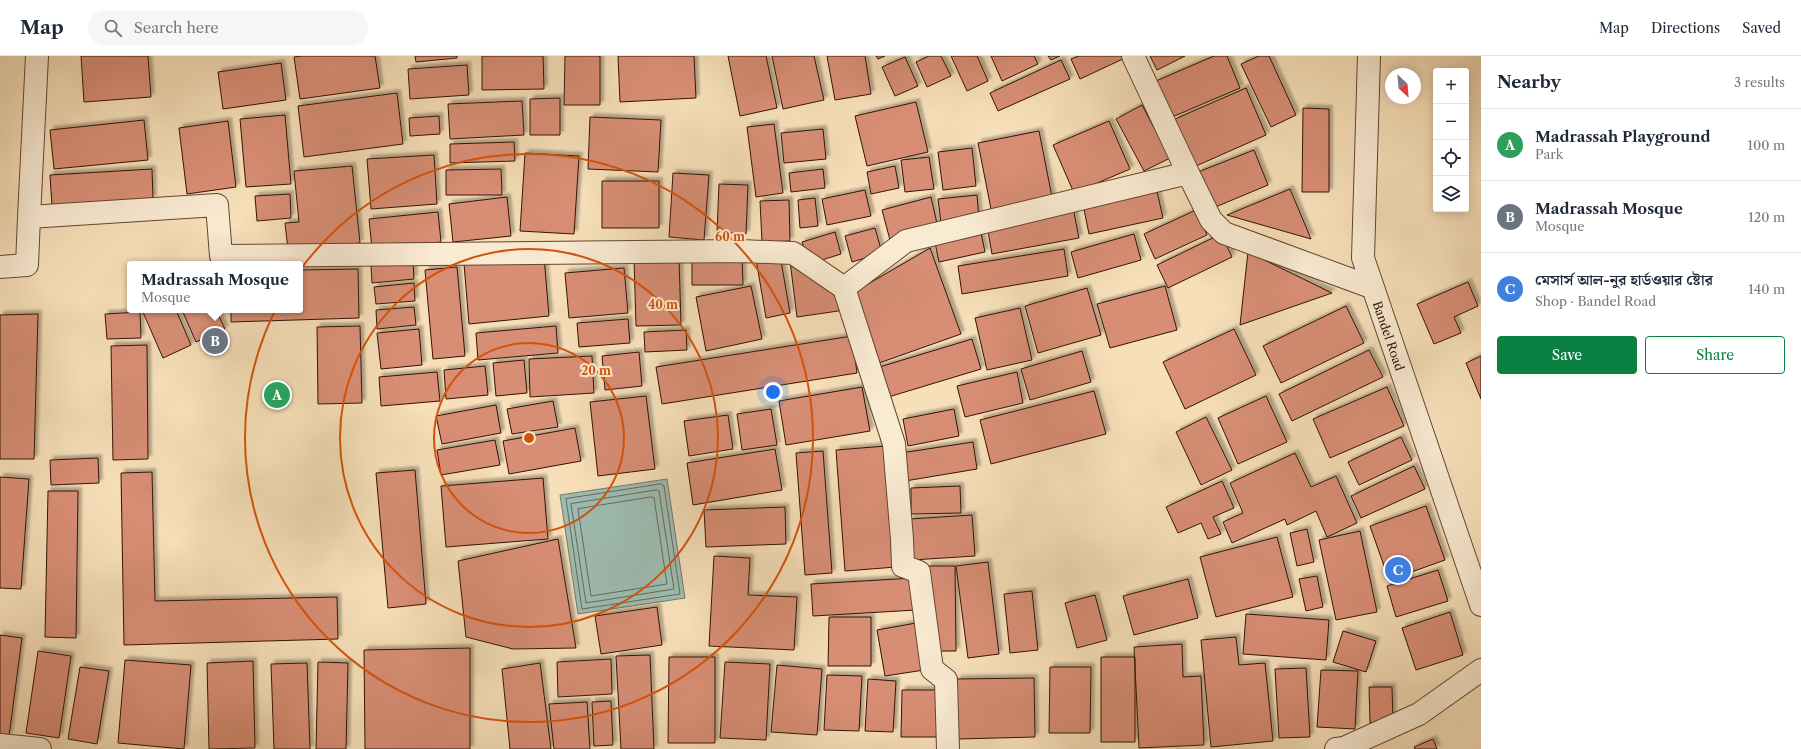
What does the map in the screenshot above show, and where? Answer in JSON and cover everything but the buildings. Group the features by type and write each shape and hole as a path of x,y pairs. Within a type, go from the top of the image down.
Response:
{"street":[{"path":"0,267 27,265 37,56"},
{"path":"1133,56 1211,220 1224,233 1371,287"},
{"name":"Bandel Road","path":"1369,56 1363,258 1371,287 1481,605"},
{"path":"844,288 906,241 1188,173"},
{"path":"29,217 217,205 221,256 740,251 793,253 844,288 894,444 903,566 919,572 932,669 946,680 948,749"},
{"path":"1336,749 1344,748 1419,714 1481,670"},
{"path":"0,745 40,749"}],"water":[{"path":"667,479 685,598 578,614 560,495"}],"place":[{"name":"Madrassah Mosque","path":"215,341"},
{"name":"Madrassah Playground","path":"277,395"},
{"name":"মেসার্স আল-নুর হার্ডওয়ার ষ্টোর","path":"1398,570"}]}
